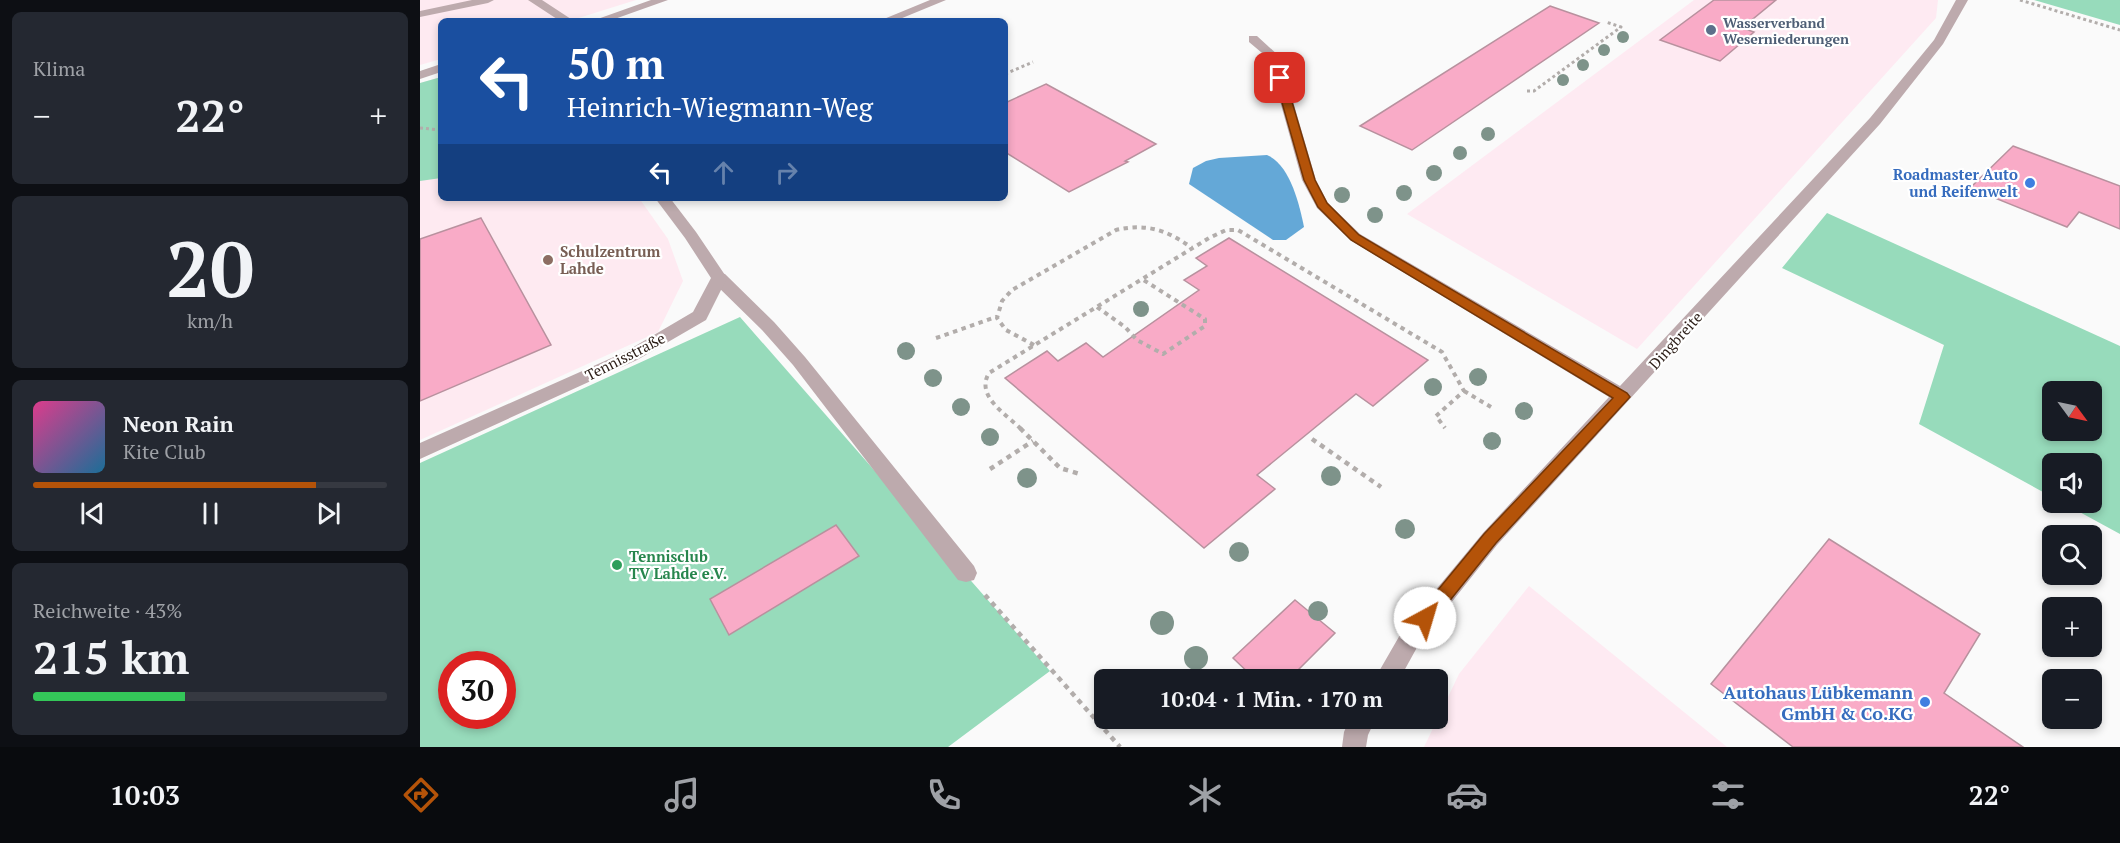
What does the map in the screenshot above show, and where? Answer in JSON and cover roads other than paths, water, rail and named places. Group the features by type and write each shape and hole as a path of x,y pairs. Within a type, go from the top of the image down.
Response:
{"street":[{"path":"420,14 488,0"},
{"path":"534,0 563,18"},
{"path":"607,18 662,0"},
{"path":"893,18 940,0"},
{"name":"Dingbreite","path":"1392,669 1412,635 1490,539 1875,122 1939,41 1962,0"},
{"path":"1253,39 1274,57 1309,180 1322,205 1328,211 1355,237 1623,397"},
{"path":"420,75 438,70"},
{"path":"664,201 691,235 719,278 800,361 966,573"},
{"name":"Tennisstraße","path":"420,451 631,356 700,316 719,278"},
{"path":"1354,747 1358,729"}],"water":[{"path":"1267,155 1282,167 1296,196 1302,217 1304,227 1286,240 1273,240 1189,184 1193,168 1206,161"}],"place":[{"name":"Wasserverband Weserniederungen","path":"1711,30"},
{"name":"Roadmaster Auto und Reifenwelt","path":"2030,183"},
{"name":"Schulzentrum Lahde","path":"548,260"},
{"name":"Tennisclub TV Lahde e.V.","path":"617,565"},
{"name":"Autohaus Lübkemann GmbH & Co.KG","path":"1925,702"}]}
